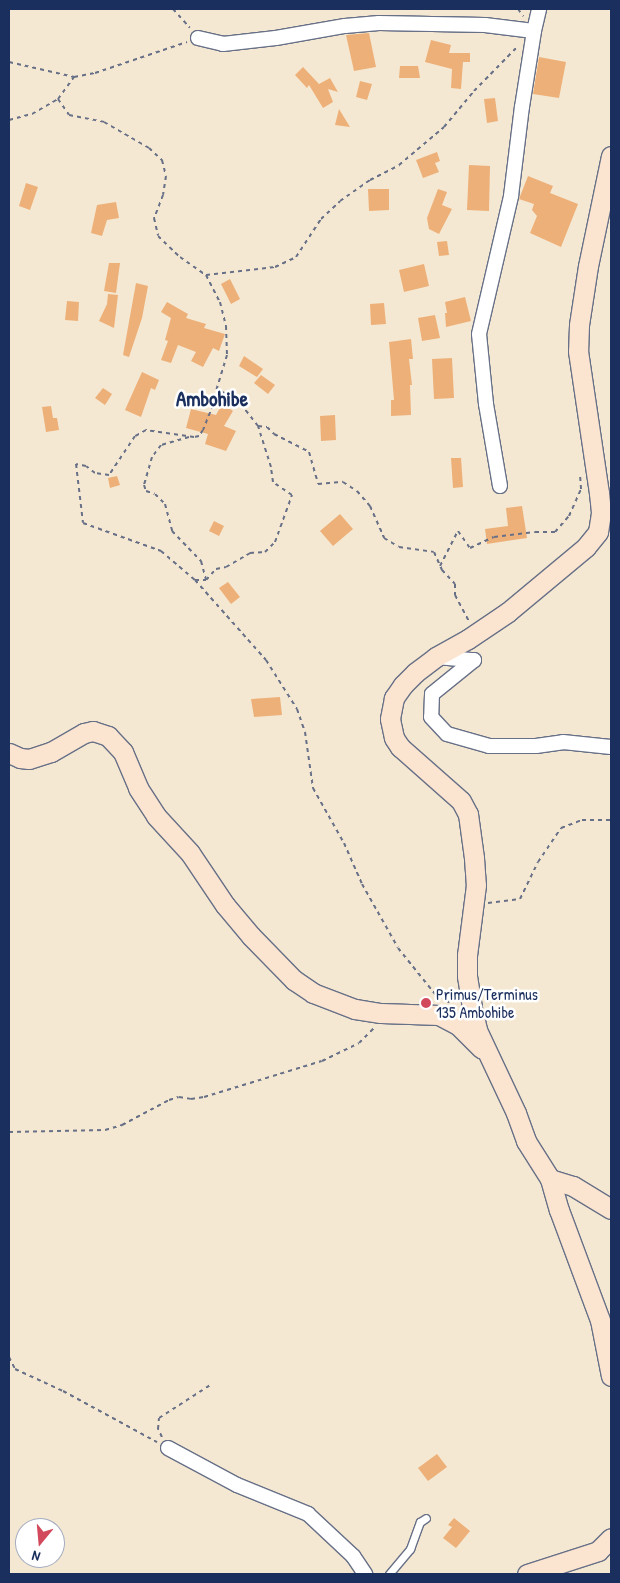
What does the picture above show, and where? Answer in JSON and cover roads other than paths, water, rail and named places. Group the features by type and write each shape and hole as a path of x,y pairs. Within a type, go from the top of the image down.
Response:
{"street":[{"path":"500,486 486,404 479,334 511,196 534,31 539,9"},
{"path":"198,38 223,44 276,38 345,26 380,24 485,25 534,31"},
{"path":"611,156 581,300 578,351 599,493 600,526 596,536 586,546 508,612 436,657 403,684 394,698 391,707 391,728 400,747 460,801 466,809 474,858 473,905 468,955 468,976 473,1012 488,1056 516,1113 526,1141 550,1179 559,1210 600,1320 611,1376"},
{"path":"436,657 474,660 432,694 431,717 447,734 488,746 536,746 563,742 611,747"},
{"path":"9,753 20,758 29,759 50,752 84,733 93,731 108,736 123,752 138,788 156,816 190,853 230,912 294,980 313,993 355,1009 403,1014 437,1008 458,1025 488,1056"},
{"path":"550,1179 574,1186 611,1209"},
{"path":"168,1448 237,1485 308,1514 353,1556 365,1574"},
{"path":"527,1574 598,1551 611,1538"}],"lane":[{"path":"389,1574 410,1549 420,1522 426,1518"}],"place":[{"name":"Primus/Terminus 135 Ambohibe","path":"426,1003"}],"district":[{"name":"Ambohibe","path":"212,399"}]}
